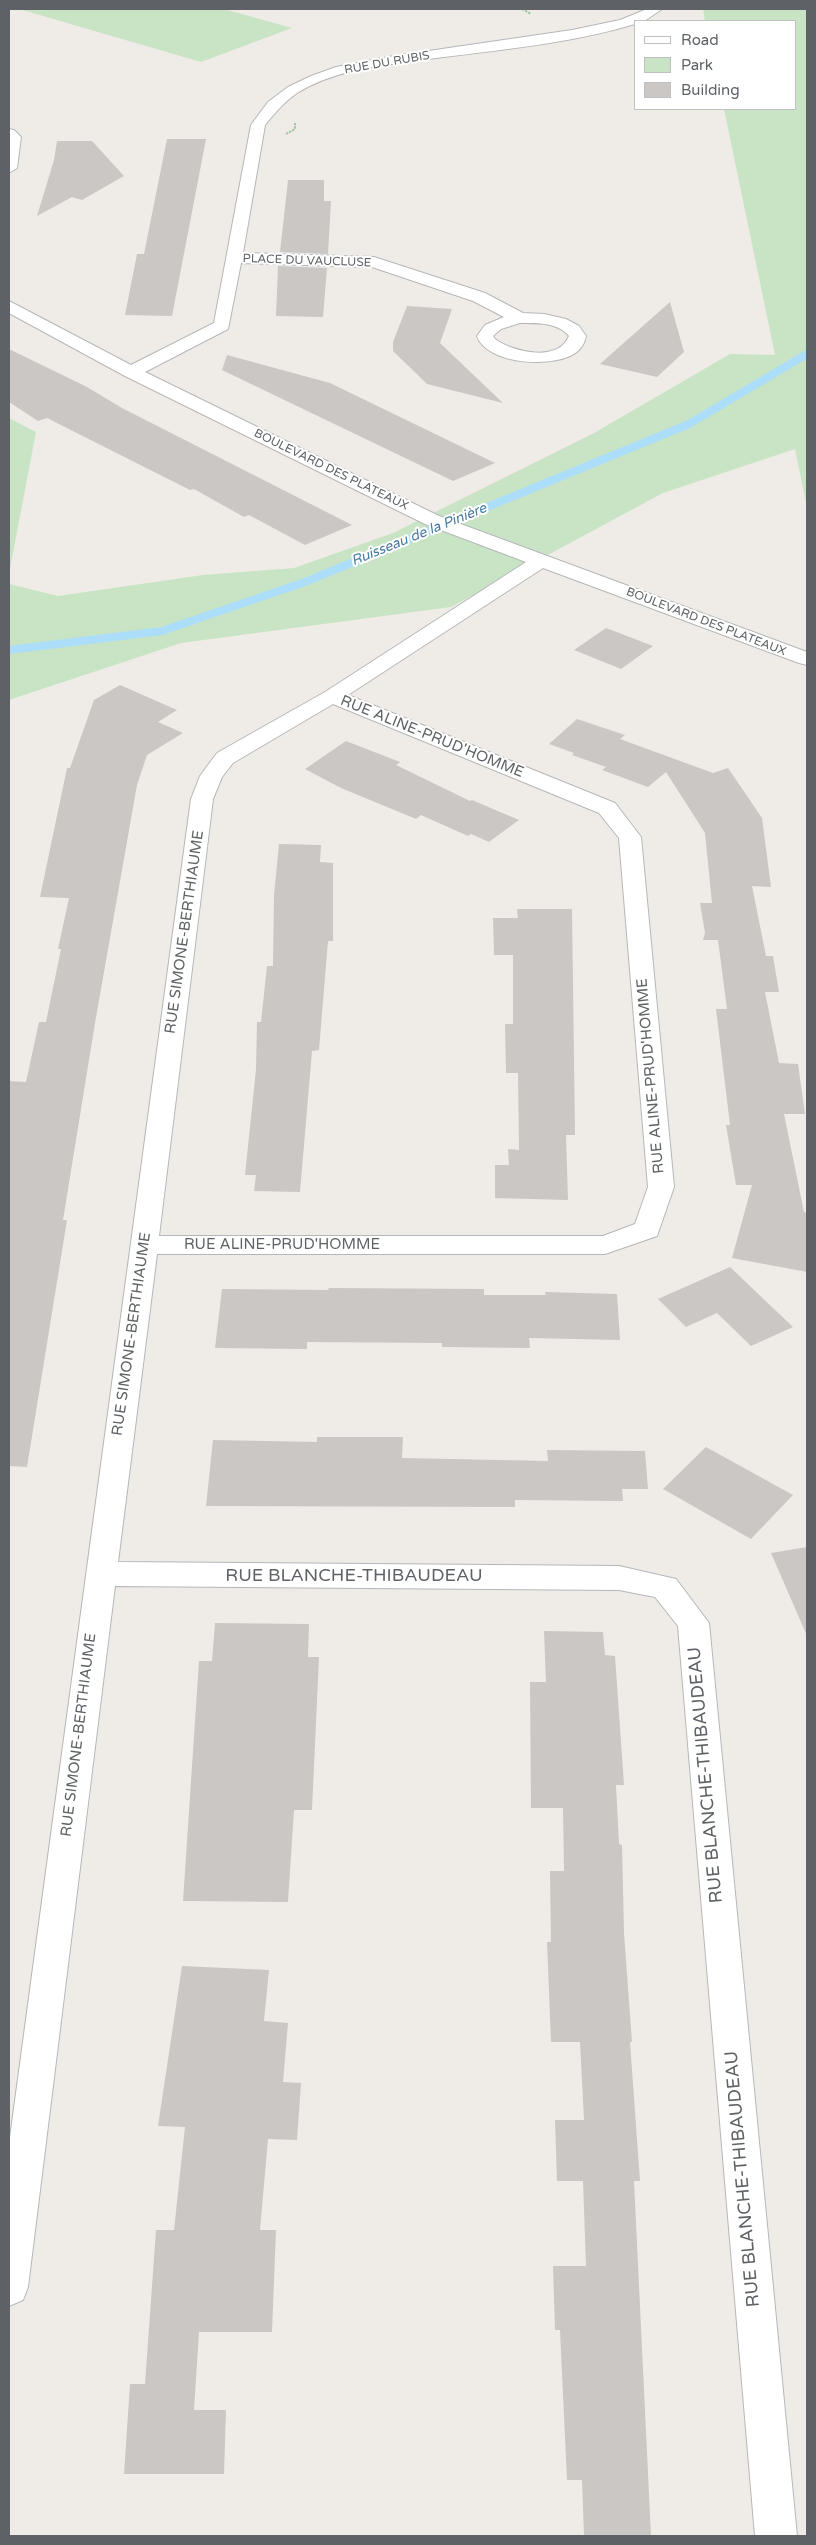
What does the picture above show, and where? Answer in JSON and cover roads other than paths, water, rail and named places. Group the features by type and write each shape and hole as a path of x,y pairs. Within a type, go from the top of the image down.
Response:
{"street":[{"name":"RUE DU RUBIS","path":"131,372 210,333 222,325 258,125 274,104 287,94 321,77 360,66 573,34 621,24 655,9"},
{"path":"9,133 14,137 9,168"},
{"name":"PLACE DU VAUCLUSE","path":"234,258 374,262 479,296 520,318 536,318 564,324 574,329 578,336 577,343 571,349 560,354 531,357 503,352 487,342 485,336 488,330 506,321 520,318"},
{"name":"BOULEVARD DES PLATEAUX","path":"9,306 131,372 432,520 806,659"},
{"name":"RUE SIMONE-BERTHIAUME","path":"9,2287 202,799 210,776 225,758 332,696 542,560"},
{"name":"RUE ALINE-PRUD'HOMME","path":"143,1245 604,1245 647,1230 662,1187 630,837 606,808 332,696"},
{"name":"RUE BLANCHE-THIBAUDEAU","path":"100,1574 619,1578 665,1587 693,1623 776,2536"}],"waterway":[{"name":"Ruisseau de la Pinière","path":"9,650 162,631 305,582 689,424 807,354"}]}
